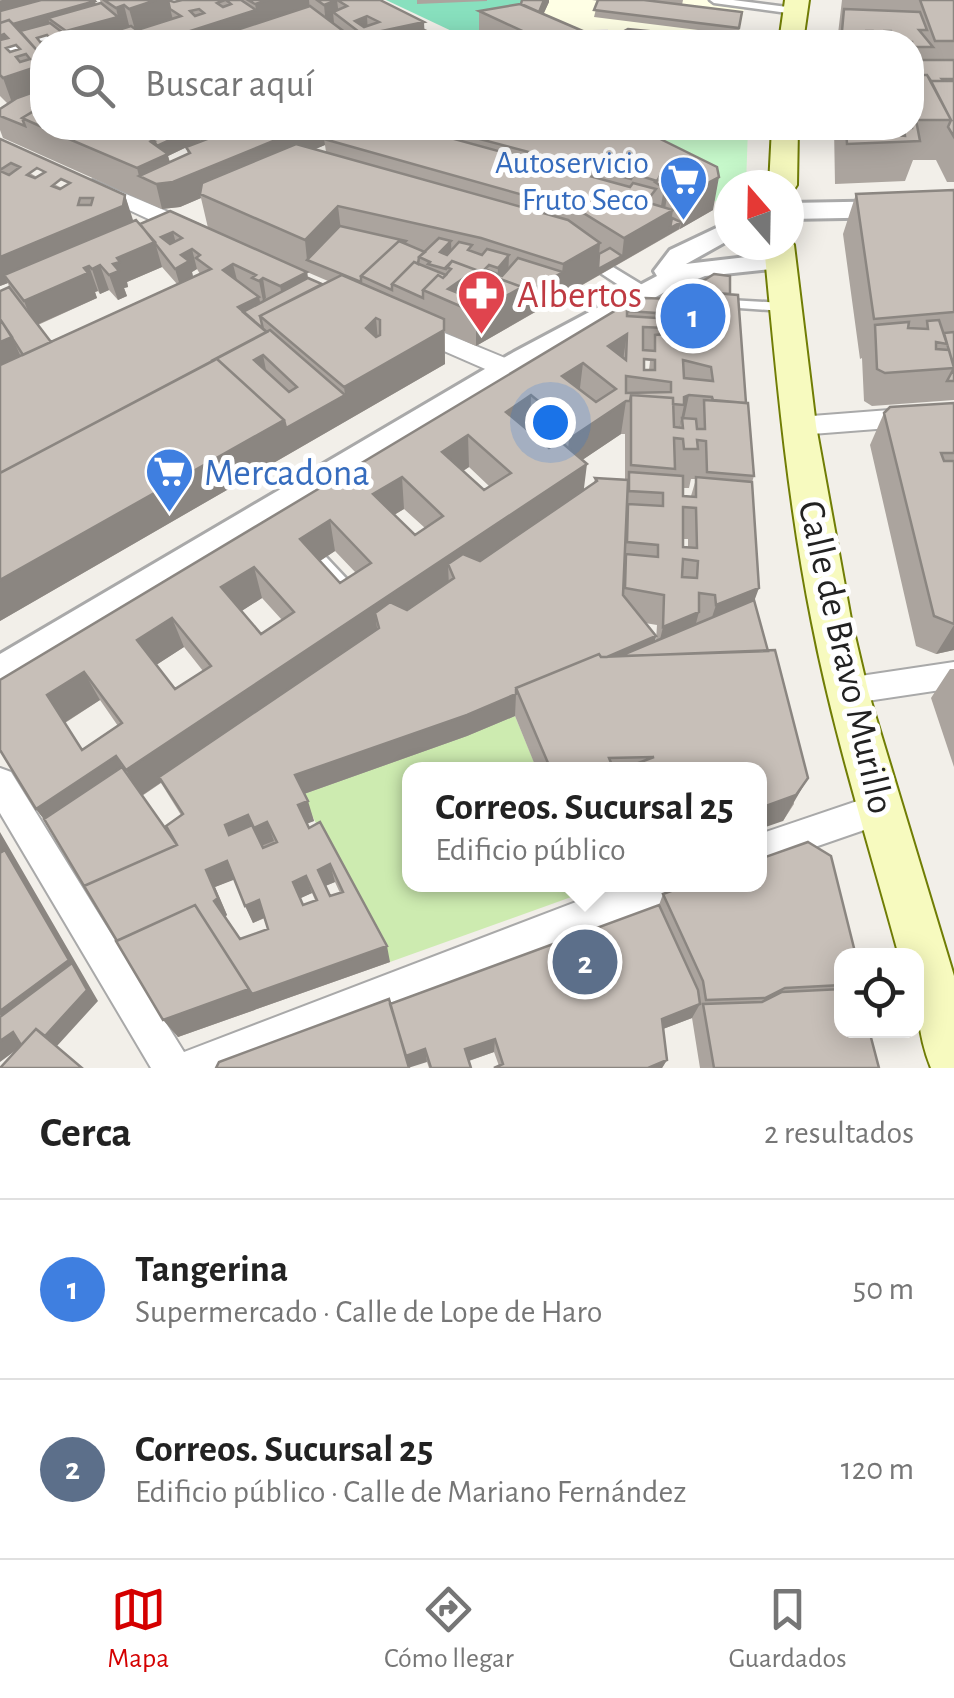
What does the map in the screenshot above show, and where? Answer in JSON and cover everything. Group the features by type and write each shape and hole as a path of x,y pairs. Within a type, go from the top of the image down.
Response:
{"main road":[{"path":"793,30 796,5"},
{"path":"784,170 785,140"},
{"name":"Calle de Bravo Murillo","path":"781,260 798,426 819,562 847,691 954,1060"}],"street":[{"path":"81,30 88,28"},
{"path":"0,52 30,44"},
{"path":"69,176 180,216 206,236"},
{"path":"804,212 954,208"},
{"path":"141,234 180,216"},
{"path":"660,291 679,256 714,238"},
{"path":"574,247 660,291"},
{"path":"0,672 278,514 508,368 701,268 743,260"},
{"path":"386,316 508,368"},
{"path":"798,426 954,414"},
{"path":"847,691 954,674"},
{"path":"0,783 172,1068"},
{"path":"767,848 881,809"},
{"path":"190,1068 648,892"}],"lane":[{"path":"714,0 796,5"},
{"path":"729,304 784,307"},
{"path":"320,561 360,603"}],"shaded area":[{"path":"528,0 746,0 740,30 529,30"}],"green space":[{"path":"386,0 528,0 496,30 450,30"},
{"path":"593,140 748,140 747,170 714,170 714,201"},
{"path":"515,716 534,762 402,762 402,892 585,892 390,962 301,795"}],"building":[{"path":"41,0 95,1 13,24 9,20 0,23 0,11"},
{"path":"104,0 156,0 129,9 124,5 116,8"},
{"path":"168,0 225,0 217,3 223,7 231,4 226,0 241,0 256,10 194,30 137,30 181,16 170,9"},
{"path":"337,0 380,0 424,22 386,30 356,30 333,12 347,6","holes":["367,16 379,22 364,27 355,21"]},
{"path":"522,0 544,0 539,12 521,4"},
{"path":"598,0 644,0 742,12 739,28 594,10"},
{"path":"920,0 954,0 954,41 935,41"},
{"path":"101,3 118,17 70,30 48,18"},
{"path":"520,4 580,30 520,30 479,11"},
{"path":"310,6 342,30 237,30"},
{"path":"844,9 920,12 924,30 842,30"},
{"path":"9,20 30,43 30,59 30,69 3,78 0,75 0,40 8,38 0,36 0,23"},
{"path":"50,23 59,30 30,30 30,42 20,31"},
{"path":"924,60 954,60 954,79 931,81"},
{"path":"924,75 927,75 951,120 924,120"},
{"path":"931,81 954,81 954,137 948,127 951,120"},
{"path":"30,93 30,113 22,118 25,126 0,116 0,109"},
{"path":"0,139 125,195 123,206 0,257 0,171 9,175 20,167 11,163 0,170","holes":["37,168 45,172 35,178 27,175","61,179 70,183 60,189 52,186","80,198 93,198 91,205 78,205"]},
{"path":"71,140 152,140 168,154 137,168"},
{"path":"204,140 276,140 173,182 156,184 139,176 190,153 186,147"},
{"path":"328,140 458,140 630,187 633,183 656,189 646,202 673,210 624,238 580,211"},
{"path":"483,140 662,140 718,170 714,170 714,180 685,195 669,185 664,188 657,181 634,174 631,179","holes":["665,167 675,171 657,181"]},
{"path":"847,140 920,141 847,144"},
{"path":"296,144 568,220 600,243 563,264 481,238 338,206 305,240 200,194 202,183"},
{"path":"954,190 954,312 874,319 856,194"},
{"path":"170,211 307,272 280,286 263,278 252,278 256,275 233,264 223,270 259,297 238,307 267,332 0,473 0,365 211,269 196,258 200,255 192,249 181,255 189,261 175,269 140,224","holes":["173,232 182,238 170,244 161,237"]},
{"path":"136,220 155,242 117,258 120,262 113,264 119,271 109,275 100,265 92,269 89,266 84,268 88,273 24,301 4,275"},
{"path":"340,226 406,241 399,241 361,276 361,282 307,260"},
{"path":"439,238 451,241 440,252 447,255 459,242 472,245 468,250 482,255 487,249 509,255 498,268 489,265 485,269 502,276 518,258 563,272 522,295 522,287 452,261 446,269 428,264 419,257"},
{"path":"399,241 425,252 418,264 414,262 392,284 392,290 361,276"},
{"path":"610,248 622,256 598,269 599,254"},
{"path":"452,261 522,287 476,313 423,290 438,275 443,278 451,269 446,267","holes":["467,276 478,280 463,295 448,289"]},
{"path":"414,262 446,275 438,275 423,290 423,298 392,284"},
{"path":"714,274 730,276 730,294 701,292 700,296 690,296 687,291"},
{"path":"342,275 444,319 444,330 344,387 260,316","holes":["376,318 380,320 380,335 376,337 366,328"]},
{"path":"308,278 322,284 260,316 263,329 243,312"},
{"path":"9,287 51,342 23,355 0,319 0,291"},
{"path":"671,290 690,291 691,310 701,310 701,292 738,295 746,403 689,395 684,397 684,405 673,404 673,398 631,395 630,401 569,439 556,428 564,422 531,395 506,412 549,448 560,441 587,464 126,770 116,756 36,809 0,750 0,680 623,306 645,298 671,299","holes":["627,311 656,313 656,318 627,316","682,316 701,317 702,324 682,323","643,327 665,328 665,334 655,335 655,351 643,350","708,332 709,338 680,342 681,334","627,334 626,360 608,346","644,359 655,360 655,370 644,370","683,360 711,367 713,381 684,378","583,363 616,389 596,402 562,376","626,376 671,382 671,392 626,393","468,435 511,473 484,490 442,452","402,477 443,516 415,535 373,494","330,520 371,563 340,583 300,539","254,567 294,612 261,634 221,587","172,618 211,666 175,689 137,640","84,672 122,723 82,750 47,695"]},
{"path":"690,296 700,296 697,310 691,309"},
{"path":"0,319 12,337 0,342"},
{"path":"939,320 947,344 936,342 936,349 949,350 954,368 885,373 877,369 875,325 909,322 908,328 928,329 927,321"},
{"path":"270,330 345,395 286,428 284,420 217,359 211,361","holes":["263,355 297,387 289,392 254,360"]},
{"path":"954,332 954,368 944,333"},
{"path":"217,359 284,420 0,580 0,473"},
{"path":"631,395 673,398 674,427 683,428 682,418 696,419 697,429 705,429 704,400 748,403 754,476 707,472 706,441 697,440 698,449 684,449 683,439 674,438 675,469 631,465"},
{"path":"954,403 954,453 941,453 944,461 954,461 954,624 934,616 884,413 890,407"},
{"path":"629,472 683,476 683,496 696,497 696,477 752,482 759,588 716,605 715,595 699,593 699,612 663,627 664,595 625,588 626,554 658,557 658,545 627,542 628,504 663,506 663,493 629,491","holes":["683,507 696,508 697,548 683,547","683,559 698,561 697,578 682,577"]},
{"path":"595,478 628,480 623,595 656,636 516,688 516,694 467,715 295,775 308,801 298,805 309,828 320,822 387,946 252,994 195,905 117,941 84,886 177,845 166,826 183,814 159,777 379,628 375,613 390,602 407,610 454,578 448,564 463,554 480,561 597,481","holes":["248,815 254,828 267,822 277,842 263,848 252,825 229,835 225,825","227,861 245,906 259,900 268,929 240,939 214,901 218,898 206,870","330,864 343,892 330,896 318,870","306,876 317,900 303,905 293,882"]},
{"path":"754,600 768,651 620,656"},
{"path":"775,650 808,778 796,795 767,805 767,762 641,762 654,757 548,762 516,688 599,654 601,657"},
{"path":"122,767 177,845 84,886 44,819"},
{"path":"808,842 831,856 854,948 834,948 834,985 785,988 765,998 706,1000 703,981 663,894 767,892 767,857"},
{"path":"5,850 69,960 0,1011 0,853"},
{"path":"195,905 249,989 163,1020 116,941"},
{"path":"659,905 698,990 700,1004 662,1019 667,1060 648,1068 494,1068 503,1064 495,1039 465,1049 471,1068 431,1068 425,1049 406,1056 390,1004"},
{"path":"72,963 87,990 45,1036 36,1029 21,1045 13,1032 0,1041 0,1017"},
{"path":"834,989 834,1038 871,1038 879,1068 714,1068 703,1004 762,1002 782,992"},
{"path":"389,999 409,1068 216,1068 219,1062"},
{"path":"36,1029 82,1068 0,1068"}],"place":[{"name":"Autoservicio Fruto Seco","path":"684,222"},
{"name":"Tangerina","path":"693,316"},
{"name":"Albertos","path":"482,336"},
{"name":"Mercadona","path":"169,514"},
{"name":"Correos. Sucursal 25","path":"585,962"}]}
